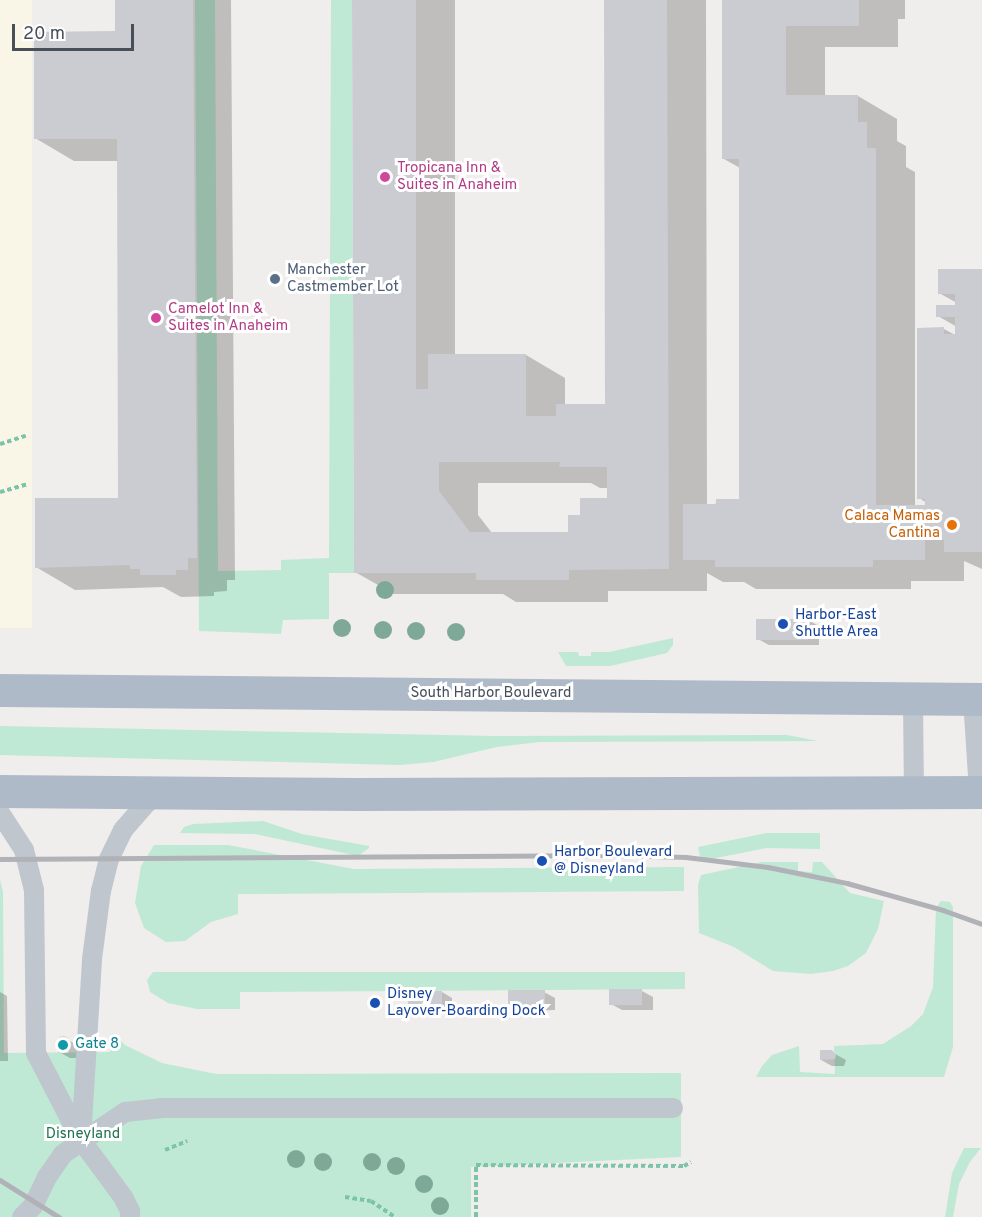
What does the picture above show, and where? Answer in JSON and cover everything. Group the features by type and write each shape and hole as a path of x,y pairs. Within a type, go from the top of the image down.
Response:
{"main road":[{"name":"South Harbor Boulevard","path":"0,690 977,699"},
{"path":"0,791 166,793 980,792"}],"lane":[{"path":"977,699 980,792"},
{"path":"913,700 914,792"},
{"path":"81,1140 92,958 101,891 109,860 123,830 147,802 166,793"},
{"path":"0,813 24,850 34,890 36,1053 81,1140 134,1215"},
{"path":"22,1217 33,1206 47,1177 63,1154 124,1112 161,1108 673,1108"}],"path":[{"path":"0,444 28,435"},
{"path":"0,492 28,484"},
{"path":"476,1217 476,1165 684,1166 692,1162"},
{"path":"345,1197 371,1201 395,1217"}],"shaded area":[{"path":"0,0 32,0 32,628 0,628"}],"green space":[{"path":"195,0 215,0 218,571 281,570 281,560 329,558 331,0 352,0 354,573 329,573 329,619 283,620 281,634 199,631"},
{"path":"673,638 673,645 667,653 610,666 566,666 558,652 578,652 579,656 591,656 591,652 609,652"},
{"path":"0,726 494,736 787,735 818,741 539,742 497,747 433,762 400,765 0,755"},
{"path":"263,821 302,834 369,846 369,848 358,856 255,834 180,833 184,827 193,824"},
{"path":"766,833 820,833 820,849 766,848 701,861 698,847"},
{"path":"154,845 228,845 354,869 684,867 684,891 238,894 238,914 211,922 185,941 166,942 144,928 135,903 141,866"},
{"path":"762,862 798,862 798,871 812,872 813,862 822,862 850,893 884,901 878,929 866,953 848,966 833,971 811,974 773,971 734,947 699,933 698,885 701,875"},
{"name":"Disneyland","path":"0,880 3,892 4,1053 110,1052 112,1033 125,1045 162,1063 216,1074 681,1073 681,1157 471,1167 471,1217 0,1217"},
{"path":"941,901 950,902 953,907 953,1047 944,1077 756,1077 772,1055 799,1046 800,1072 835,1074 834,1046 883,1044 911,1026 923,1014 933,987 936,908"},
{"path":"153,972 685,972 685,989 240,992 240,1009 197,1009 168,1003 150,992 147,980"},
{"path":"964,1148 981,1148 970,1162 959,1184 953,1217 945,1217 952,1173"}],"building":[{"name":"Camelot Inn & Suites in Anaheim","path":"115,0 193,0 197,558 188,558 188,570 176,570 176,575 140,575 140,569 130,569 130,565 35,568 35,498 118,498 117,139 34,139 34,32 115,31"},
{"name":"Tropicana Inn & Suites in Anaheim","path":"352,0 416,0 416,389 428,389 428,354 526,354 526,416 556,416 556,404 605,404 604,0 667,0 669,569 569,570 569,580 476,580 476,573 354,573","holes":["439,462 560,462 559,467 607,467 607,498 580,498 580,515 568,515 568,532 470,532 439,491"]},
{"path":"722,0 859,0 859,26 786,26 786,95 858,95 858,122 867,122 867,148 876,148 876,505 925,505 925,499 917,499 917,328 944,327 944,334 955,334 955,317 936,317 936,305 955,305 955,294 938,294 938,269 982,269 982,552 944,552 944,540 925,540 925,560 873,560 873,567 715,567 715,560 683,560 683,504 716,504 716,499 739,499 739,159 722,159"},
{"path":"756,619 808,619 808,640 756,640"},
{"path":"609,989 642,989 642,1005 609,1005"},
{"path":"508,990 545,990 545,1005 508,1005"},
{"path":"408,991 442,991 442,1005 408,1005"},
{"name":"Gate 8","path":"59,1037 68,1038 69,1053 58,1053"},
{"path":"820,1050 832,1050 836,1055 835,1059 820,1060"}],"railway":[{"path":"0,859 617,855 686,857 768,867 847,883 943,910 982,924"},
{"path":"0,1180 59,1217"}],"place":[{"name":"Tropicana Inn & Suites in Anaheim","path":"385,177"},
{"name":"Manchester Castmember Lot","path":"275,279"},
{"name":"Camelot Inn & Suites in Anaheim","path":"156,318"},
{"name":"Calaca Mamas Cantina","path":"952,525"},
{"name":"Harbor-East Shuttle Area","path":"783,624"},
{"name":"Harbor Boulevard @ Disneyland","path":"542,861"},
{"name":"Disney Layover-Boarding Dock","path":"375,1003"},
{"name":"Gate 8","path":"63,1045"}]}
